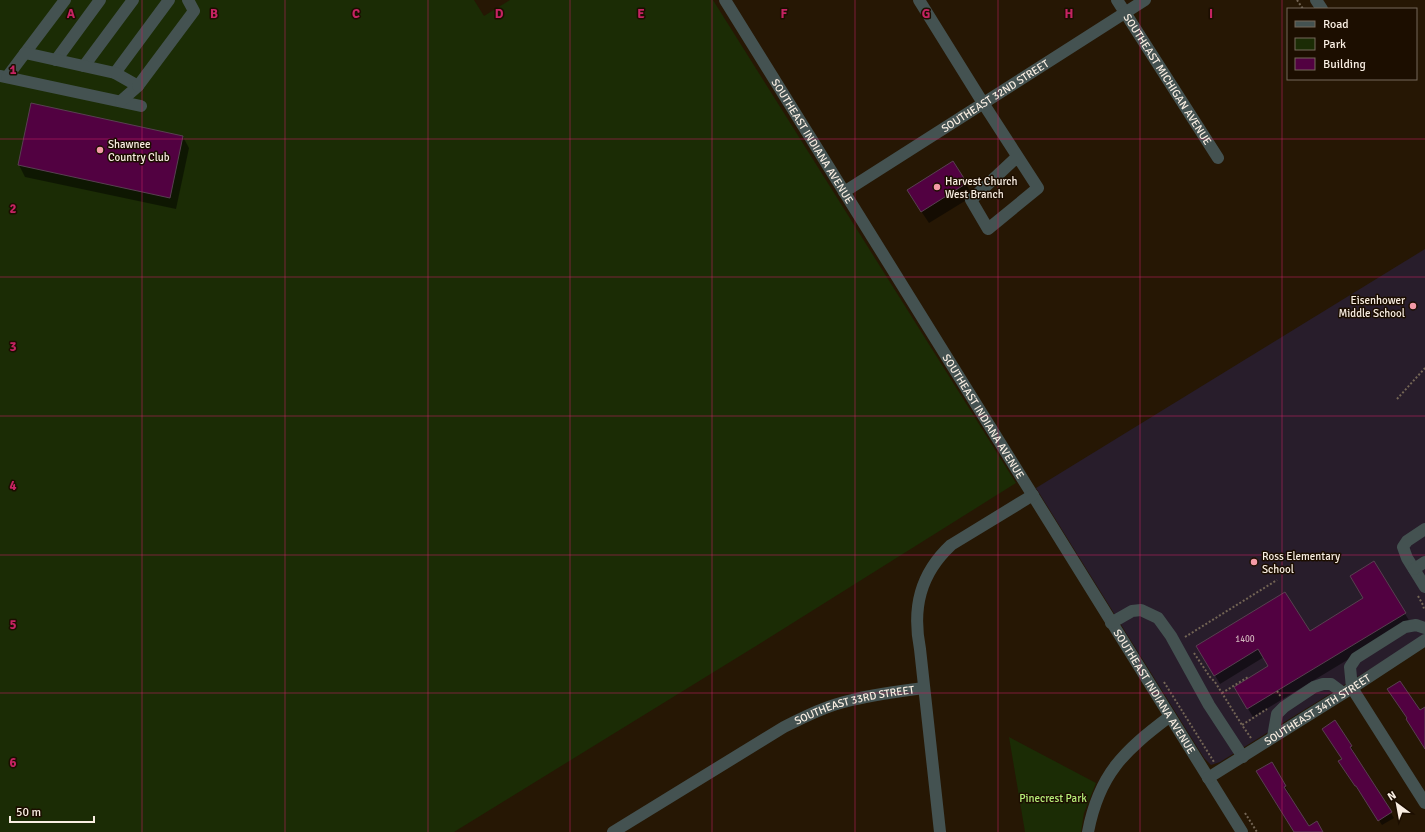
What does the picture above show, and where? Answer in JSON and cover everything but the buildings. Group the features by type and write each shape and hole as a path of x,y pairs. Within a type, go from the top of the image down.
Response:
{"street":[{"path":"4,76 25,54 65,0"},
{"path":"56,60 100,0"},
{"path":"84,66 133,0"},
{"path":"115,73 169,0"},
{"path":"121,101 138,86 194,12 188,0"},
{"name":"SOUTHEAST INDIANA AVENUE","path":"725,0 1242,832"},
{"path":"920,0 983,103 1038,188 988,229 971,200 1017,157"},
{"name":"SOUTHEAST MICHIGAN AVENUE","path":"1117,0 1218,158"},
{"name":"SOUTHEAST 32ND STREET","path":"844,192 1146,0"},
{"path":"25,54 115,73 138,86"},
{"path":"4,76 141,106"},
{"name":"SOUTHEAST 33RD STREET","path":"613,832 784,727 808,715 852,700 924,688 916,617 919,599 924,582 929,572 939,557 952,545 1033,495"},
{"path":"1425,529 1407,541 1403,547 1407,558 1425,587"},
{"path":"1414,569 1425,562"},
{"path":"1111,623 1132,611 1141,610 1158,618 1171,636 1209,705 1243,757"},
{"path":"1347,691 1350,667 1356,658 1405,627 1416,625 1425,628"},
{"name":"SOUTHEAST 34TH STREET","path":"1208,778 1425,640"},
{"path":"1273,737 1277,714 1284,706 1314,687 1323,684 1331,684 1347,691 1425,803"},
{"path":"924,688 940,832"},
{"path":"1088,832 1098,795 1112,771 1132,746 1170,717"}],"path":[{"path":"1397,399 1425,368"},
{"path":"1185,637 1277,580"},
{"path":"1193,650 1242,725"},
{"path":"1222,693 1248,677"}],"shaded area":[{"name":"Ross Elementary School","path":"1425,249 1425,635 1220,762 1211,765 1204,758 1036,488"}],"green space":[{"name":"Shawnee Country Club","path":"0,0 474,0 484,16 510,0 713,0 1016,483 756,646 454,832 0,832"},
{"name":"Pinecrest Park","path":"1009,737 1096,783 1084,813 1081,832 1025,832"}],"place":[{"name":"Shawnee Country Club","path":"100,150"},
{"name":"Harvest Church West Branch","path":"937,187"},
{"name":"Eisenhower Middle School","path":"1413,306"},
{"name":"Ross Elementary School","path":"1254,562"}]}
